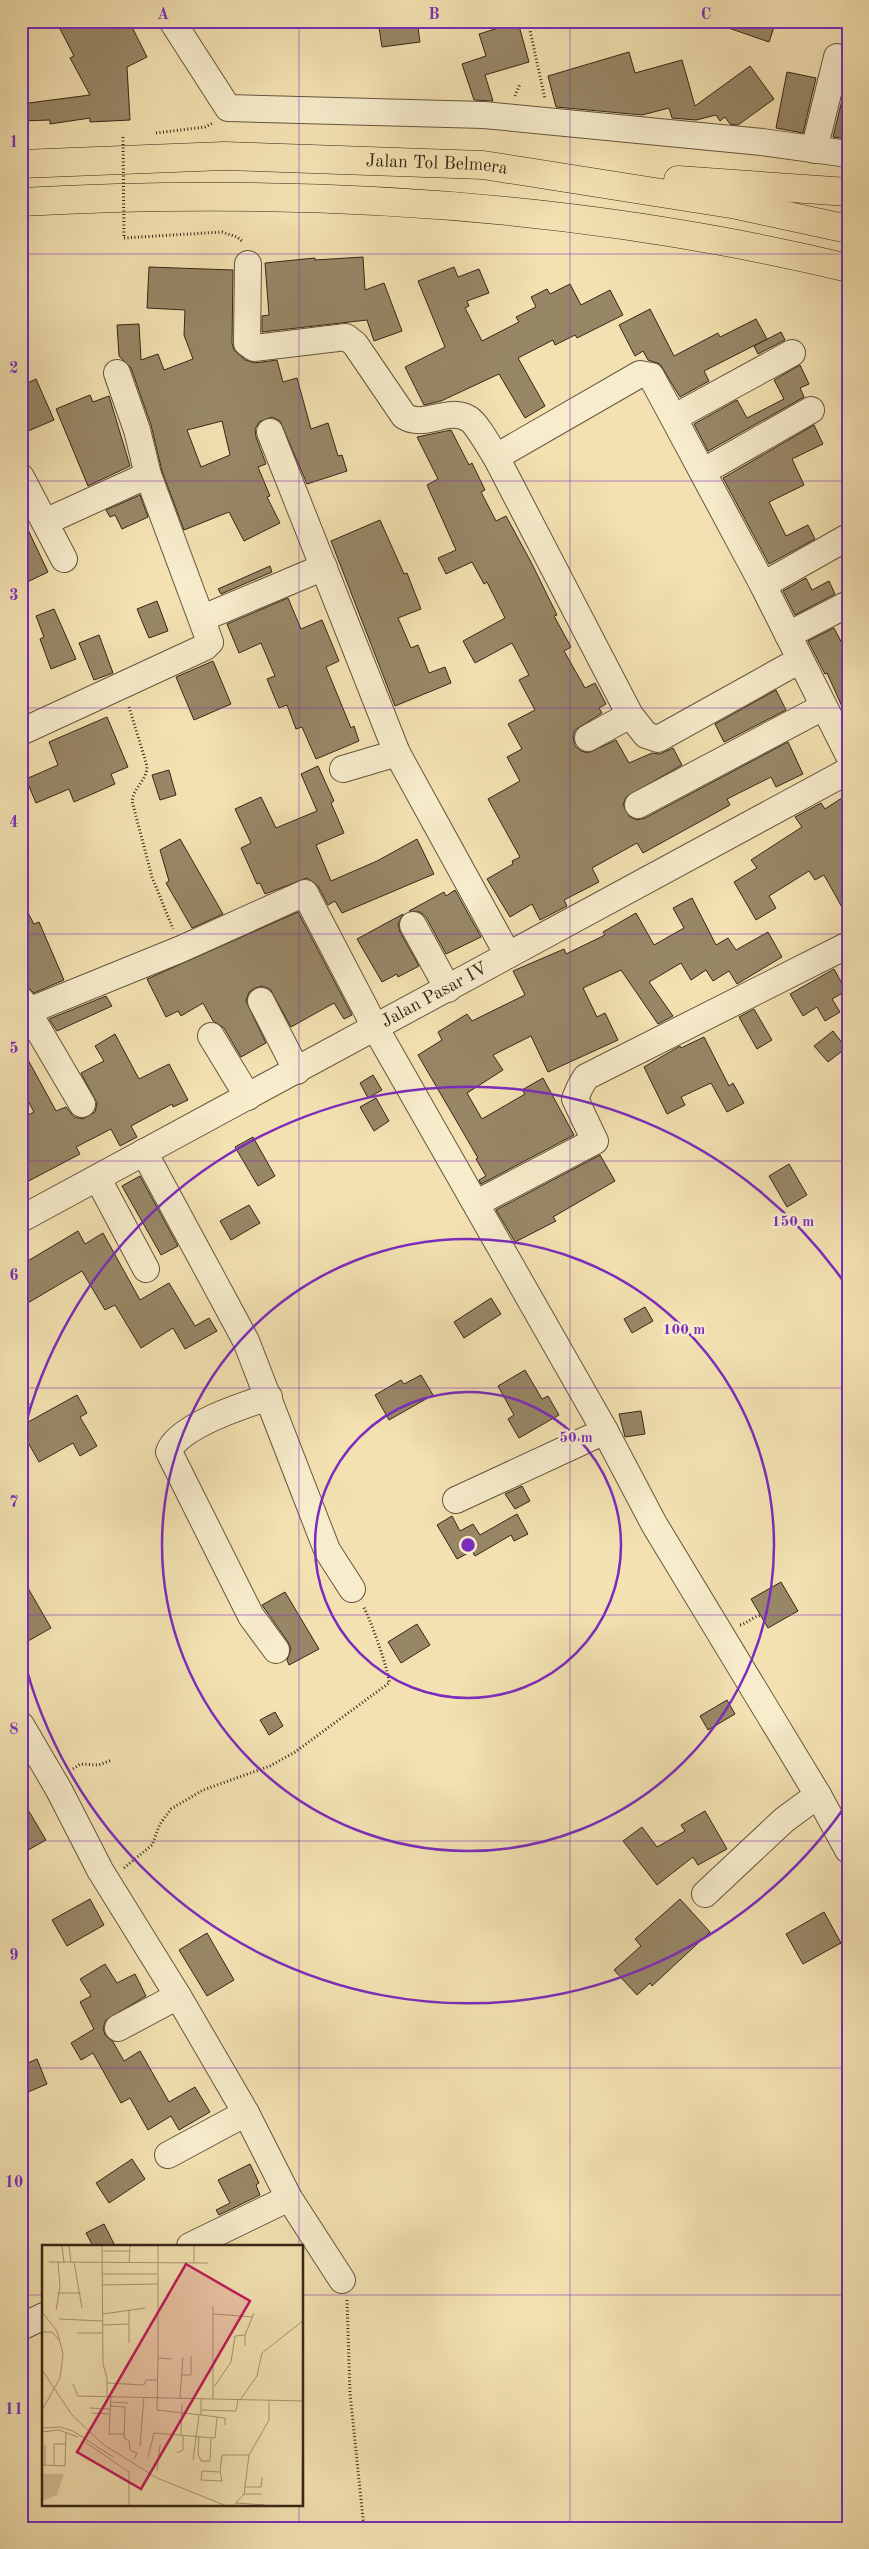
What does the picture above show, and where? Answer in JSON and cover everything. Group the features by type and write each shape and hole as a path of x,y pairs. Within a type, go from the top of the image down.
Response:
{"highway":[{"name":"Jalan Tol Belmera","path":"21,164 224,156 482,165 737,205 848,229"},
{"path":"482,165 848,192"},
{"path":"21,202 255,197 440,205 637,227 780,252 848,268"}],"street":[{"path":"172,21 228,108 484,115 762,142 848,154"},
{"path":"814,150 837,58"},
{"path":"248,264 247,343 254,348 346,336 352,340 404,416 410,420 421,421 456,414 470,419 496,458 630,715 646,735 658,739 800,660"},
{"path":"675,417 792,353"},
{"path":"21,732 205,647 210,642 203,618 148,475 137,430 117,374"},
{"path":"496,458 640,374 651,376 704,471 848,754"},
{"path":"704,471 811,410"},
{"path":"270,432 397,753 508,955"},
{"path":"45,522 148,475"},
{"path":"21,476 64,559"},
{"path":"763,585 848,536"},
{"path":"203,618 324,567"},
{"path":"788,635 848,604"},
{"path":"638,805 823,707"},
{"path":"588,738 630,715"},
{"path":"343,769 397,753"},
{"name":"Jalan Pasar IV","path":"21,1219 376,1029 508,955 848,771"},
{"path":"82,1104 23,1008 181,949 305,893 376,1029 477,1203 605,1432 654,1524 818,1796 848,1850"},
{"path":"413,925 448,989"},
{"path":"477,1203 594,1141 575,1099 586,1077 848,945"},
{"path":"261,1001 297,1071"},
{"path":"211,1036 248,1097"},
{"path":"144,1152 246,1341 269,1396 327,1550 352,1589"},
{"path":"98,1179 146,1269"},
{"path":"269,1396 197,1426 177,1438 171,1444 168,1452 251,1616 276,1650"},
{"path":"456,1500 605,1432"},
{"path":"21,1725 56,1784 106,1880 178,1996 246,2113 289,2198 342,2280"},
{"path":"705,1894 784,1820 818,1796"},
{"path":"118,2028 178,1996"},
{"path":"168,2155 246,2113"},
{"path":"192,2245 289,2198"},
{"path":"21,2327 42,2317"}],"path":[{"path":"528,21 550,122"},
{"path":"150,134 205,127"},
{"path":"132,136 123,137 124,238 222,232 237,237 248,247 248,264"},
{"path":"122,685 147,766 146,776 134,792 132,801 152,877 181,949"},
{"path":"21,1392 31,1408"},
{"path":"106,1880 138,1859 152,1845 160,1824 171,1809 203,1790 270,1766 295,1752 389,1683 390,1676 375,1638 369,1616 352,1589"},
{"path":"56,1784 80,1764 99,1765 112,1760"},
{"path":"342,2280 349,2316 350,2393 364,2528"}],"building":[{"path":"56,21 123,21 127,29 132,27 147,57 127,67 130,120 90,122 90,118 50,124 50,120 21,121 21,104 90,95 70,58 74,56"},
{"path":"378,21 417,21 420,42 382,47"},
{"path":"718,21 776,21 769,42 717,24"},
{"path":"518,22 529,62 485,75 493,101 474,100 462,64 486,56 479,34"},
{"path":"629,52 635,73 682,60 695,106 750,66 774,99 738,125 730,124 725,117 720,121 716,115 696,120 672,118 669,108 642,115 556,107 548,76"},
{"path":"787,72 816,78 803,133 776,128"},
{"path":"843,96 848,97 848,139 833,137"},
{"path":"363,257 365,290 384,283 402,331 374,341 367,320 262,332 262,316 269,315 265,263 315,258 315,260"},
{"path":"149,267 233,270 232,343 234,350 245,360 255,363 277,360 283,382 297,378 311,429 328,423 338,456 342,455 347,471 307,484 280,421 272,417 259,422 255,429 266,464 258,467 270,496 267,497 280,523 244,541 229,512 184,530 162,471 151,425 131,368 119,356 117,325 139,324 141,360 158,354 164,370 193,359 184,335 185,310 147,308","holes":["222,421 230,455 201,467 187,430"]},
{"path":"454,267 458,277 479,269 489,293 467,301 469,306 465,308 482,341 519,322 516,317 536,307 531,297 547,289 550,294 570,284 581,305 610,290 623,315 577,338 575,335 555,345 553,340 518,358 545,406 525,418 499,374 441,401 424,405 405,367 445,347 418,281"},
{"path":"650,309 674,356 718,333 720,337 756,319 767,339 704,371 709,381 680,397 660,364 648,360 643,351 635,356 619,325"},
{"path":"781,332 785,340 758,354 754,346"},
{"path":"800,365 809,384 800,388 804,397 708,451 694,424 737,400 747,418 784,399 774,380"},
{"path":"36,379 54,420 21,434 21,386"},
{"path":"90,395 93,402 109,396 130,466 88,486 56,409"},
{"path":"814,425 823,444 792,459 804,485 769,502 786,536 808,525 815,539 769,564 723,478"},
{"path":"451,430 469,465 472,463 485,490 481,492 496,521 506,516 531,562 557,615 554,616 571,647 564,651 585,688 595,683 606,704 599,708 602,713 575,730 573,737 575,746 581,751 588,753 616,740 629,763 652,753 660,754 673,748 682,765 626,797 623,805 630,817 637,820 645,818 788,742 803,774 776,787 771,777 727,799 730,805 643,853 637,843 592,868 599,882 564,900 567,906 540,920 532,904 510,917 487,879 513,864 512,861 520,857 488,799 520,781 507,757 522,749 508,724 535,710 519,680 529,675 512,643 475,663 463,641 505,618 487,582 484,584 472,562 446,574 438,558 456,550 427,485 438,479 417,437"},
{"path":"140,495 148,517 122,529 115,515 110,517 106,510"},
{"path":"21,515 48,572 21,585"},
{"path":"380,520 404,574 407,573 421,609 398,618 411,648 418,645 429,673 445,667 451,683 395,706 331,541"},
{"path":"270,566 272,572 221,594 218,589"},
{"path":"806,578 812,590 829,581 835,594 795,615 783,591"},
{"path":"288,598 301,629 322,620 339,661 326,667 351,728 354,726 359,741 316,759 302,727 296,729 287,705 279,708 267,679 275,676 261,643 239,653 227,624"},
{"path":"157,601 168,631 149,638 137,609"},
{"path":"54,609 76,659 51,669 40,639 44,637 36,616"},
{"path":"834,628 848,655 848,720 827,673 825,674 808,641"},
{"path":"99,635 113,673 94,680 79,643"},
{"path":"213,661 231,704 194,720 176,677"},
{"path":"776,690 786,710 724,742 715,724"},
{"path":"107,717 128,767 111,774 115,784 74,802 69,789 36,803 26,779 58,765 49,742"},
{"path":"318,766 334,801 331,803 344,833 316,845 331,881 377,861 417,839 434,874 342,913 335,901 328,905 318,886 307,878 265,894 260,883 257,884 241,848 251,843 235,809 261,797 276,828 317,811 301,774"},
{"path":"169,770 176,795 160,800 152,775"},
{"path":"848,794 848,918 824,875 815,880 809,871 769,896 776,908 756,920 734,882 757,868 751,860 802,827 795,817 821,803 825,809"},
{"path":"180,839 223,914 192,928 166,883 169,881 160,850"},
{"path":"455,890 481,937 446,954 426,917 420,912 409,911 444,892 446,896"},
{"path":"692,898 716,945 728,938 736,950 768,932 782,957 737,984 729,971 713,981 706,970 691,980 681,963 649,982 673,1016 658,1024 621,970 583,988 597,1017 605,1013 618,1040 548,1072 531,1036 493,1055 503,1070 467,1093 482,1119 525,1094 522,1090 543,1078 574,1135 481,1184 479,1180 486,1176 476,1159 478,1158 418,1055 442,1040 438,1032 467,1014 472,1021 525,995 513,971 564,949 566,954 605,935 603,932 636,913 654,945 684,928 673,908"},
{"path":"21,900 34,924 39,922 64,980 34,993 26,986 21,973"},
{"path":"298,912 352,1015 344,1019 334,1003 291,1027 270,989 262,986 255,988 249,992 246,1001 266,1043 241,1057 224,1028 213,1021 203,1003 181,1016 178,1011 166,1017 147,979"},
{"path":"403,914 398,924 400,932 419,966 398,977 397,974 382,982 357,939"},
{"path":"834,969 846,991 832,999 840,1012 825,1021 817,1007 803,1016 790,994"},
{"path":"106,996 112,1006 57,1031 49,1019"},
{"path":"754,1009 772,1040 757,1049 739,1017"},
{"path":"833,1031 846,1048 828,1062 814,1046"},
{"path":"115,1034 139,1079 169,1064 188,1100 173,1107 172,1104 131,1126 137,1137 120,1146 111,1129 76,1147 80,1154 21,1185 21,1119 34,1112 21,1088 21,1047 56,1111 66,1107 74,1117 83,1119 95,1112 97,1103 81,1073 104,1061 95,1046"},
{"path":"704,1037 729,1086 733,1083 744,1103 727,1112 711,1083 681,1097 685,1105 667,1114 644,1067 680,1046 681,1048"},
{"path":"373,1075 382,1090 368,1098 360,1083"},
{"path":"376,1098 389,1121 374,1131 360,1107"},
{"path":"253,1137 275,1176 258,1186 235,1147"},
{"path":"600,1155 615,1181 553,1217 556,1221 515,1242 496,1210"},
{"path":"789,1164 807,1195 787,1207 769,1176"},
{"path":"140,1176 178,1246 161,1255 122,1186"},
{"path":"249,1205 260,1223 231,1240 220,1221"},
{"path":"78,1231 85,1244 103,1233 140,1300 169,1283 195,1326 209,1318 217,1331 185,1349 173,1328 141,1348 115,1305 105,1310 82,1271 21,1307 21,1265"},
{"path":"491,1298 501,1314 464,1338 454,1322"},
{"path":"645,1307 653,1321 632,1333 624,1319"},
{"path":"525,1370 542,1399 548,1396 559,1415 519,1438 508,1419 514,1415 498,1386"},
{"path":"421,1375 433,1395 389,1420 375,1395 401,1380 404,1384"},
{"path":"77,1395 87,1413 80,1417 97,1446 80,1456 73,1443 39,1462 21,1430 21,1426"},
{"path":"641,1411 645,1434 625,1437 619,1414"},
{"path":"522,1486 530,1501 515,1509 505,1494"},
{"path":"517,1514 528,1534 514,1541 511,1535 475,1556 472,1551 457,1559 437,1525 452,1516 460,1531 473,1524 480,1535"},
{"path":"21,1576 51,1628 21,1645"},
{"path":"781,1582 798,1611 768,1628 751,1599"},
{"path":"285,1592 319,1649 289,1665 287,1660 291,1649 288,1642 262,1605"},
{"path":"417,1624 430,1645 401,1663 388,1642"},
{"path":"727,1700 735,1714 708,1730 700,1716"},
{"path":"275,1712 283,1726 269,1735 260,1720"},
{"path":"21,1798 46,1840 21,1854"},
{"path":"705,1811 727,1849 698,1865 693,1857 657,1885 623,1841 642,1827 657,1847 685,1831 681,1825"},
{"path":"90,1899 104,1925 67,1946 52,1920"},
{"path":"680,1899 710,1932 652,1986 650,1983 637,1995 614,1970 641,1946 635,1939"},
{"path":"824,1912 841,1943 803,1964 786,1934"},
{"path":"207,1933 234,1980 207,1996 179,1950"},
{"path":"105,1964 117,1983 135,1974 146,1996 106,2020 103,2028 105,2035 113,2042 124,2061 140,2051 169,2102 195,2087 210,2112 179,2130 171,2116 148,2130 130,2098 121,2103 93,2053 81,2060 71,2043 94,2029 80,2002 91,1996 80,1979"},
{"path":"37,2059 47,2084 21,2095 21,2066"},
{"path":"132,2159 145,2179 109,2203 96,2183"},
{"path":"250,2164 259,2183 256,2185 260,2195 219,2215 216,2210 230,2203 218,2180"},
{"path":"104,2224 114,2245 92,2245 86,2233"}]}
